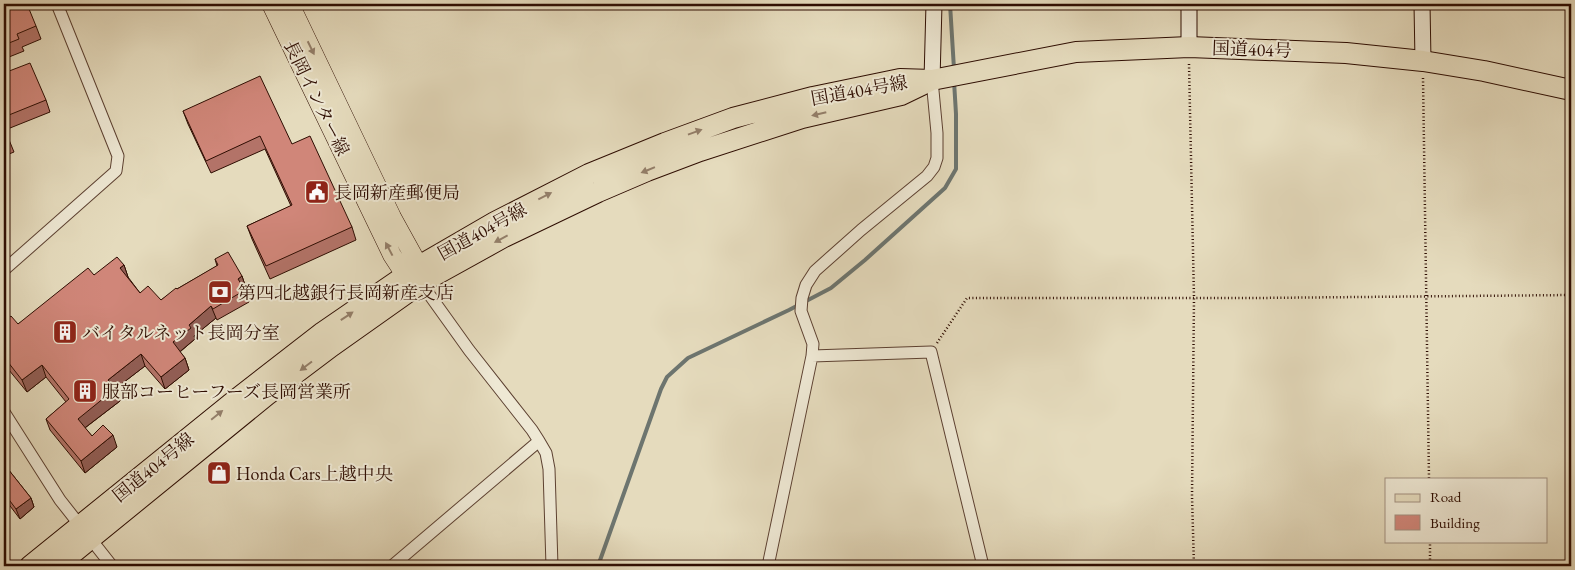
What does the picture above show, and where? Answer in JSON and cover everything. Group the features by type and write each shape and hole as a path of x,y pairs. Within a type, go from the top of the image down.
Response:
{"highway":[{"name":"国道404号","path":"932,80 1076,52 1189,47 1346,53 1423,61 1484,71 1571,90"},
{"name":"国道404号線","path":"56,566 86,533 234,401 323,332 415,275 494,222 589,174 733,118 813,97 900,79 932,80"},
{"name":"国道404号線","path":"30,566 86,533"}],"main road":[{"name":"長岡インター線","path":"271,4 377,226 415,275"},
{"name":"長岡インター線","path":"290,4 392,217 415,275"}],"street":[{"path":"4,270 116,172 118,156 57,4"},
{"path":"768,566 812,356 813,344 801,312 802,298 806,285 815,271 927,176 934,167 937,145 932,80 934,4"},
{"path":"1189,4 1189,47"},
{"path":"1422,4 1423,61"},
{"path":"415,275 469,350 532,430 546,453 550,469 552,566"},
{"path":"812,356 931,352 978,539 983,566"},
{"path":"4,412 60,500 112,566"},
{"path":"392,566 539,442"}],"path":[{"path":"1189,47 1194,298 1192,486 1194,566"},
{"path":"1423,61 1429,478"},
{"path":"931,352 967,298 1571,295"},
{"path":"1430,542 1430,566"}],"building":[{"path":"4,4 27,4 36,26 17,34 19,39 4,45"},
{"path":"30,63 46,100 4,117 4,73"},
{"path":"260,76 292,144 310,136 352,227 266,266 247,226 292,205 260,136 206,161 183,111"},
{"path":"4,126 9,140 4,142"},
{"path":"228,252 242,276 238,279 245,290 213,309 211,306 189,325 191,328 173,342 185,358 161,377 141,354 108,380 115,389 78,419 92,436 103,425 113,435 81,461 46,419 69,399 42,365 22,380 4,357 4,321 11,316 18,324 88,268 94,275 117,257 124,265 120,268 140,293 148,286 161,300 176,288 218,265 215,259"},
{"path":"4,464 31,498 16,509 4,493"}],"waterway":[{"path":"950,4 954,69"},
{"path":"598,566 661,389 667,377 688,358 831,288 945,188 956,169 954,81"}],"place":[{"name":"長岡新産郵便局","path":"317,192"},
{"name":"第四北越銀行長岡新産支店","path":"220,292"},
{"name":"バイタルネット長岡分室","path":"65,332"},
{"name":"服部コーヒーフーズ長岡営業所","path":"85,391"},
{"name":"Honda Cars上越中央","path":"219,473"}]}
